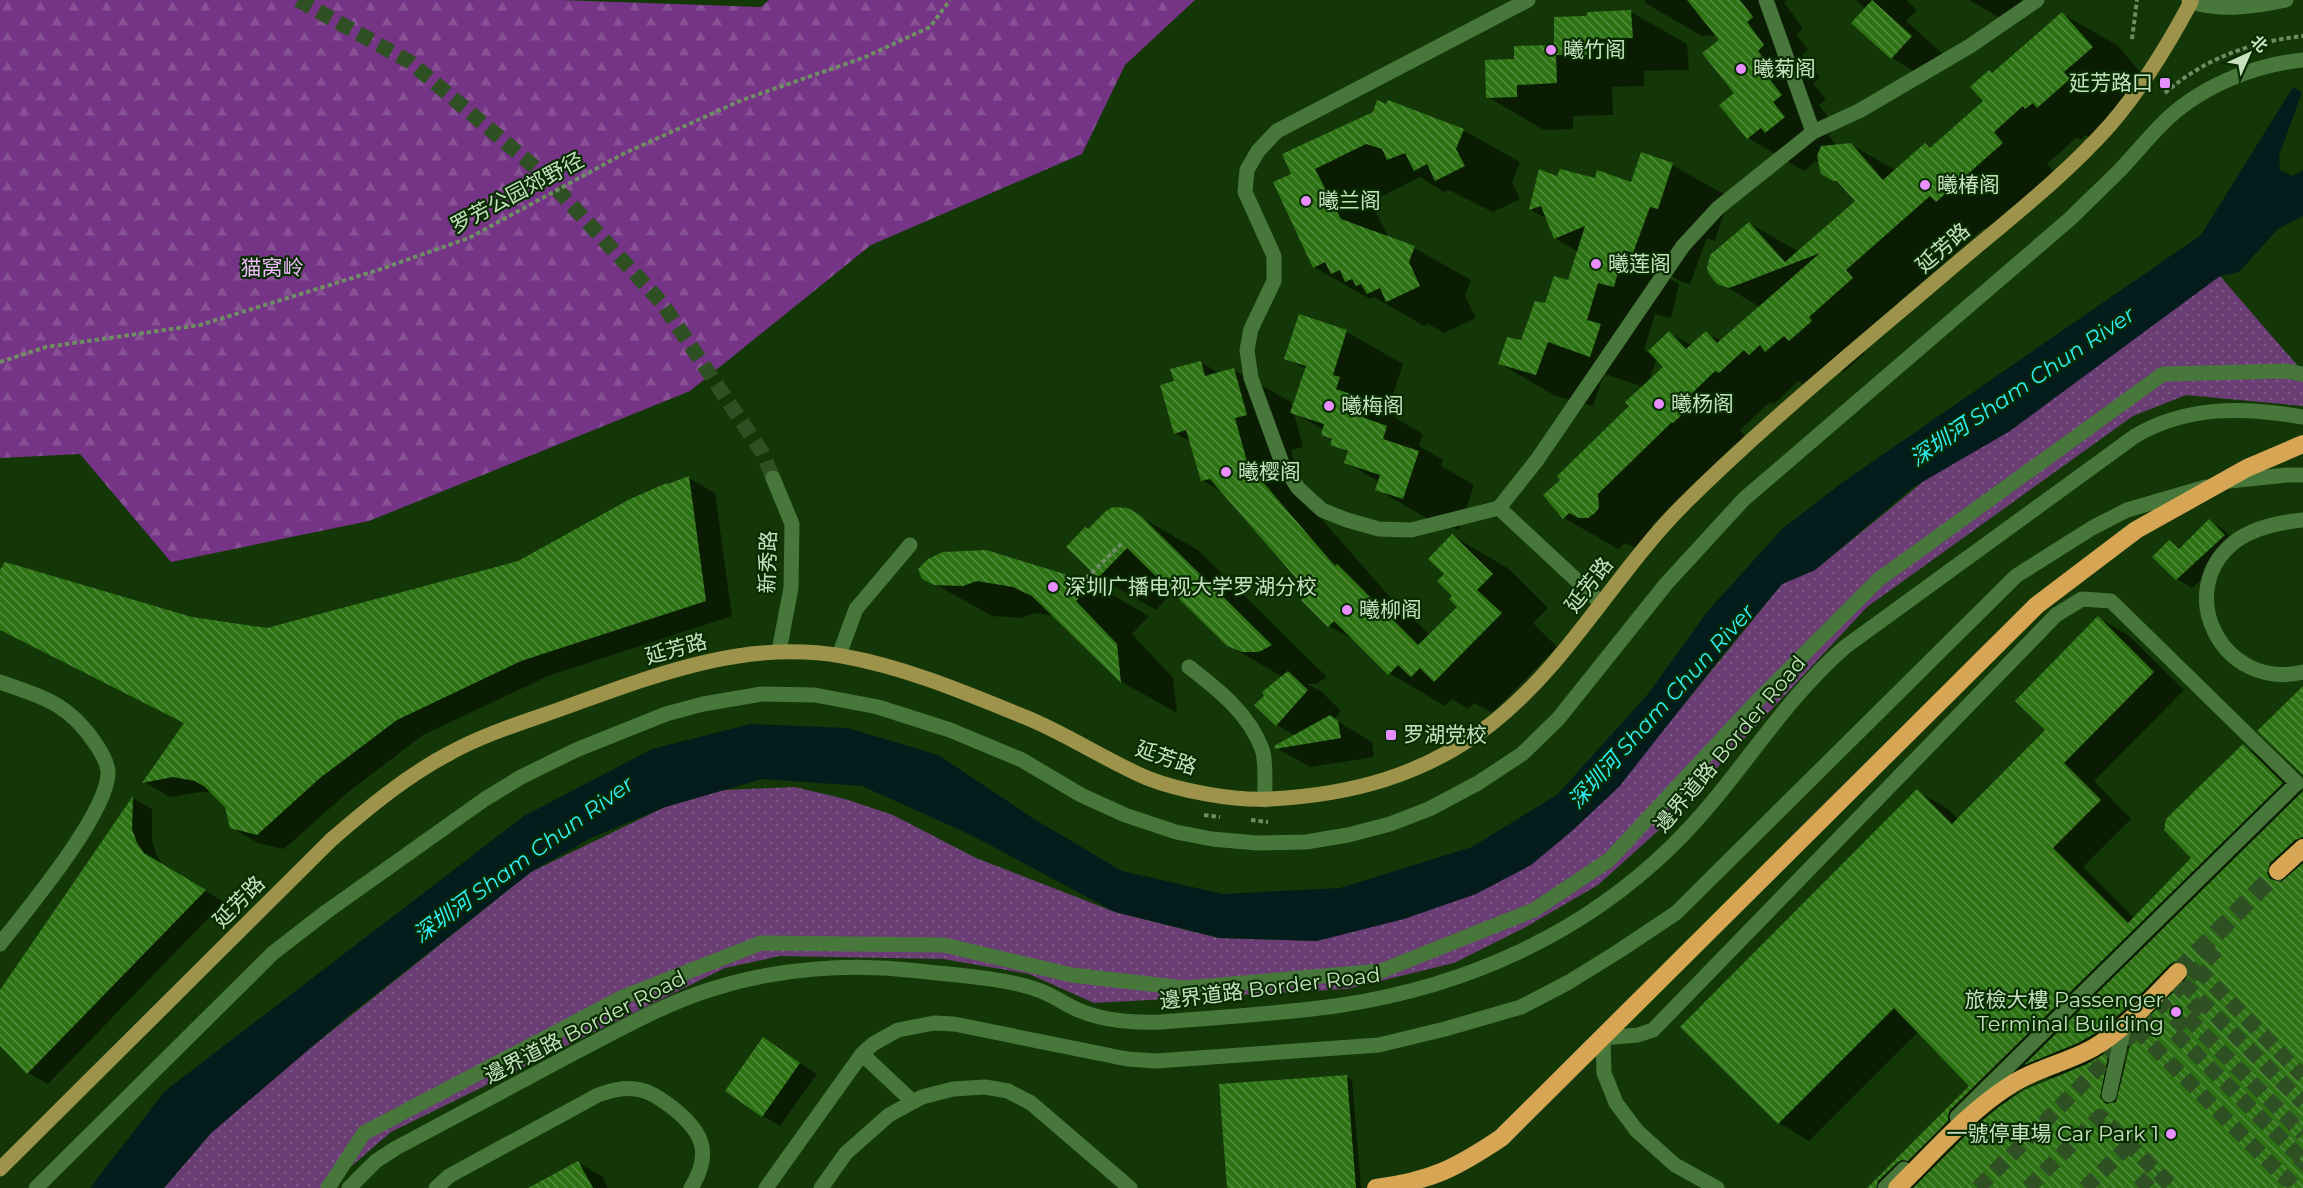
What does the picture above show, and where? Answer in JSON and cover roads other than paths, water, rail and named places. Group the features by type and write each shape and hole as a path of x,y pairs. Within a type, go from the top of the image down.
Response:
{"highway":[{"path":"1377,1188 1405,1185 1442,1174 1501,1138 1990,649 2055,590 2136,530 2247,468 2303,444"},
{"path":"2278,871 2303,848"},
{"path":"1897,1188 1992,1098 2012,1084 2090,1049 2124,1027 2178,972"}],"main road":[{"name":"延芳路","path":"0,1169 331,840 367,809 451,752 520,723 672,669 724,658 779,651 839,655 894,668 977,698 1039,723 1152,780 1217,796 1265,800 1339,792 1390,780 1445,755 1491,724 1531,688 1654,536 1704,484 2062,172 2110,125 2163,54 2190,1"}],"street":[{"path":"1528,0 1277,131 1258,151 1247,170 1245,192 1274,256 1274,281 1251,329 1247,350 1251,378 1282,463 1298,488 1322,510 1347,520 1379,529 1411,530 1499,508 1537,460 1683,246 1718,208 1813,132 1858,111 1950,58 2037,0"},
{"path":"1766,0 1813,132"},
{"path":"2190,1 2210,7 2236,8 2286,0"},
{"path":"36,1188 273,953 326,912 484,799 521,777 576,750 684,709 762,694 816,695 878,707 950,730 1022,760 1081,795 1125,815 1176,832 1212,839 1257,843 1306,842 1348,835 1429,809 1478,783 1522,754 1558,719 1666,584 1744,499 2071,218 2165,121 2193,99 2229,79 2283,62 2303,60"},
{"path":"328,1188 364,1133 623,997 761,943 944,945 1072,975 1184,988 1381,970 1534,910 1609,860 1758,700 1878,580 2163,374 2286,371 2303,374"},
{"name":"邊界道路 Border Road","path":"349,1188 376,1161 396,1148 632,1023 672,1003 746,980 793,972 832,969 870,968 917,971 1036,989 1077,1010 1099,1017 1143,1023 1340,1005 1386,997 1471,973 1510,958 1547,940 1581,919 1643,872 1672,846 1699,818 1809,682 1845,647 2135,436 2152,426 2176,417 2208,410 2240,409 2303,417"},
{"path":"766,1188 862,1054 879,1040 898,1030 934,1023 954,1024 1127,1059 1183,1060 1379,1045 1521,1007 1569,982 1676,913 2016,576 2092,528 2127,510 2237,478 2287,474 2303,476"},
{"name":"新秀路","path":"772,477 792,524 791,588 779,651"},
{"path":"1499,508 1601,603"},
{"path":"2303,520 2265,527 2238,540 2220,558 2212,575 2207,596 2215,633 2222,645 2242,664 2268,674 2303,672"},
{"path":"839,655 856,609 910,545"},
{"path":"1717,1188 1675,1165 1636,1131 1616,1103 1604,1073 1603,1038 1638,1035 1653,1030 2056,615 2082,599 2111,601 2300,781 1885,1188"},
{"path":"1189,667 1219,691 1251,727 1262,751 1265,800"},
{"path":"0,682 39,696 69,711 102,753 108,771 102,796 68,857 0,945"},
{"path":"2109,1095 2124,1027"},
{"path":"862,1054 913,1102"},
{"path":"821,1188 846,1153 889,1115 922,1097 953,1089 985,1087 1008,1091 1030,1103 1130,1188"},
{"path":"436,1188 449,1176 598,1095 625,1089 637,1089 659,1098 697,1132 703,1153 702,1163 690,1188"}],"water":[{"name":"深圳河 Sham Chun River","path":"2293,87 2302,92 2279,156 2280,170 2293,176 2303,170 2303,216 2278,229 2239,272 2220,276 2010,431 1912,488 1815,570 1782,584 1724,653 1619,787 1531,865 1476,894 1404,919 1317,941 1221,938 1115,912 973,836 862,786 762,779 665,807 591,838 531,872 348,1016 211,1133 164,1188 90,1188 165,1091 524,816 652,749 751,724 848,728 938,755 1034,819 1122,871 1223,894 1340,888 1472,847 1558,794 1648,694 1707,612 1782,529 1843,482 2201,235"}],"tunnel":[{"path":"298,0 410,62 543,174 662,303 762,452 773,478"},
{"path":"2178,972 2278,871"},
{"path":"1978,1188 2221,946"},
{"path":"2198,969 2303,1076"},
{"path":"2183,983 2303,1103"},
{"path":"2202,1002 2172,1030 2303,1160"},
{"path":"2187,1017 2303,1134"},
{"path":"2136,1029 2287,1180 2303,1163"},
{"path":"2028,1188 2100,1116 2173,1188"},
{"path":"2085,1188 2129,1145"},
{"path":"2139,1188 2156,1171"}],"place":[{"name":"曦竹阁","path":"1551,50"},
{"name":"曦菊阁","path":"1741,69"},
{"name":"延芳路口","path":"2165,83"},
{"name":"曦椿阁","path":"1925,185"},
{"name":"曦兰阁","path":"1306,201"},
{"name":"曦莲阁","path":"1596,264"},
{"name":"曦杨阁","path":"1659,404"},
{"name":"曦梅阁","path":"1329,406"},
{"name":"曦樱阁","path":"1226,472"},
{"name":"深圳广播电视大学罗湖分校","path":"1053,587"},
{"name":"曦柳阁","path":"1347,610"},
{"name":"罗湖党校","path":"1391,735"},
{"name":"旅檢大樓 Passenger Terminal Building","path":"2176,1012"},
{"name":"一號停車場 Car Park 1","path":"2171,1134"}],"park label":[{"name":"猫窝岭","path":"272,268"}]}
